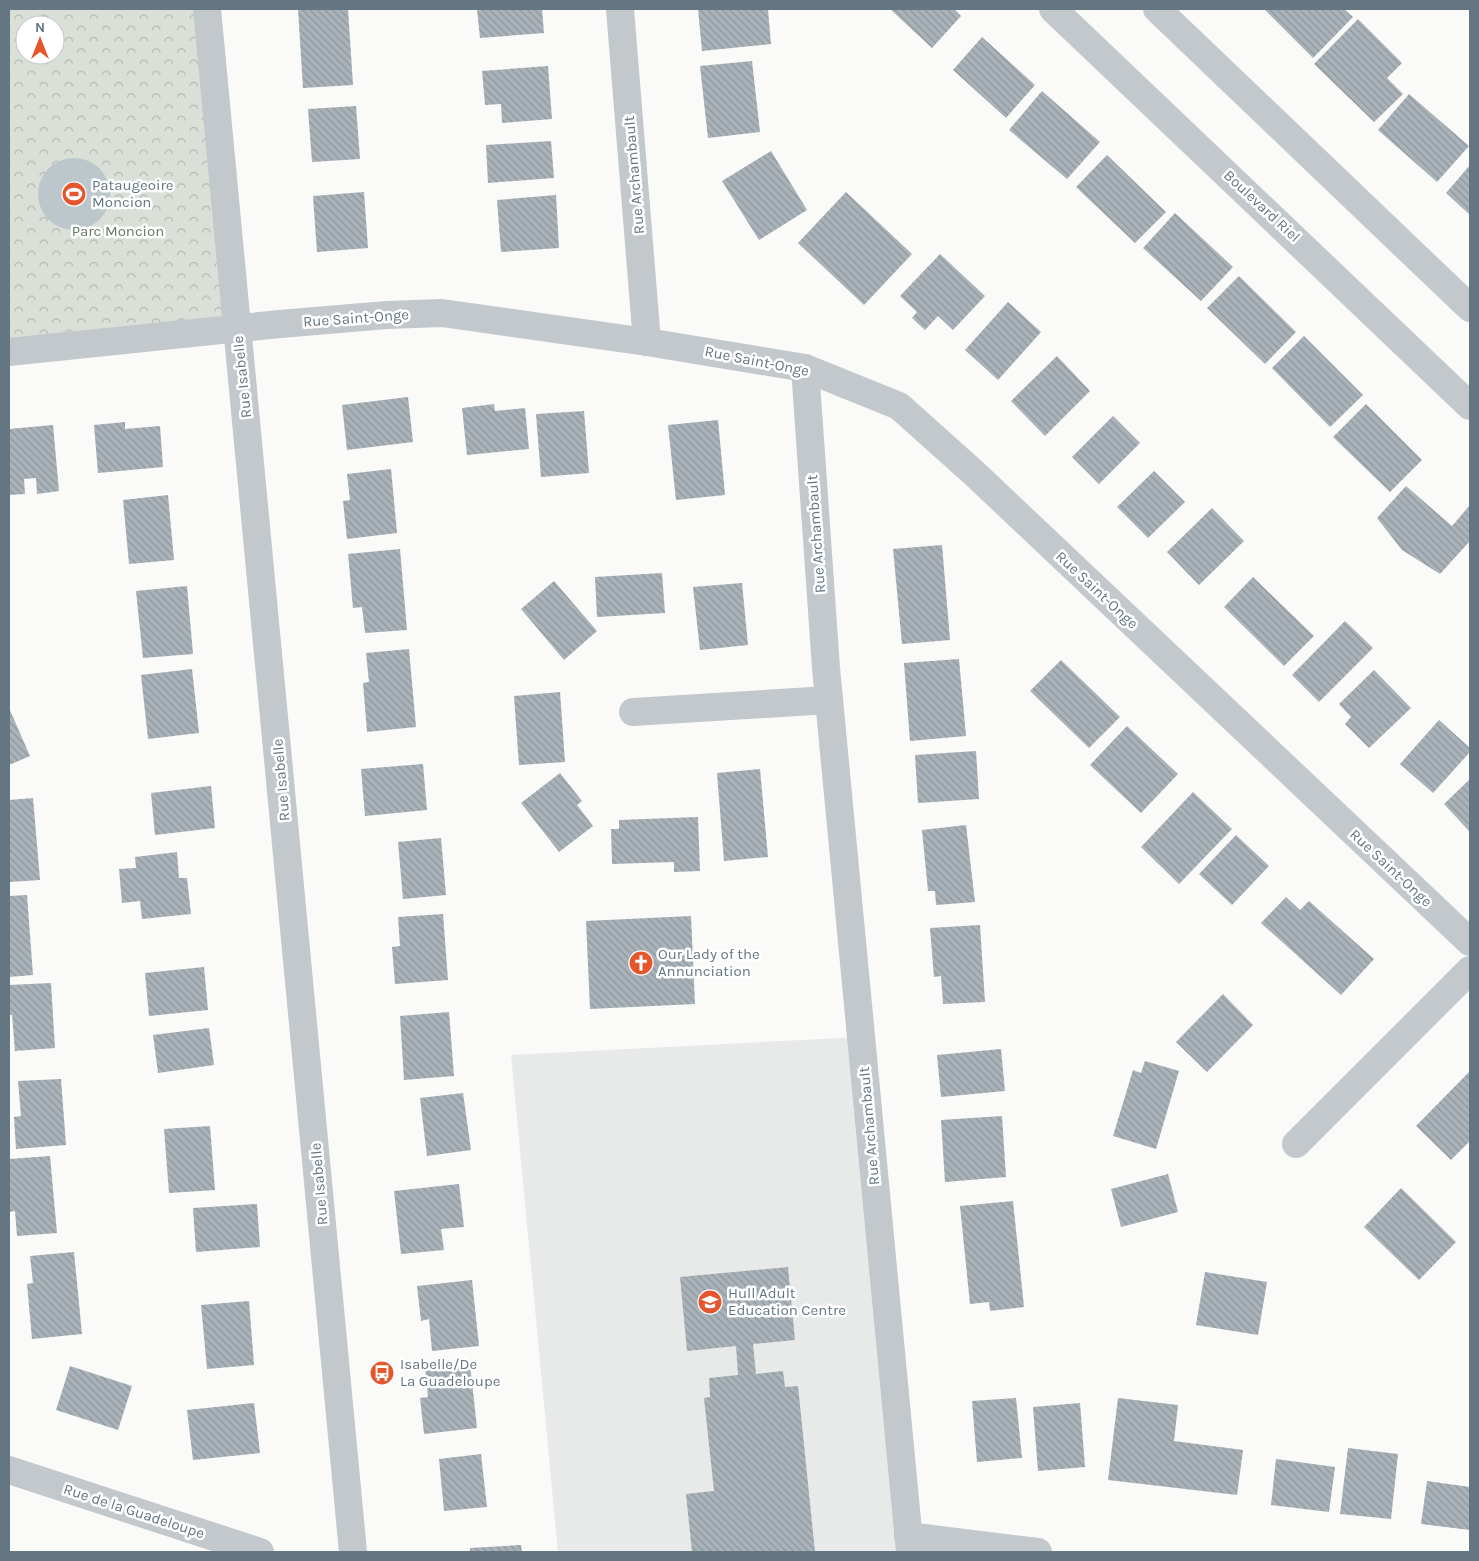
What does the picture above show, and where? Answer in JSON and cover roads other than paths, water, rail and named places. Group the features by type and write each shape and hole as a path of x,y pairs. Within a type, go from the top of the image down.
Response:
{"street":[{"name":"Rue Isabelle","path":"207,9 353,1552"},
{"name":"Rue Archambault","path":"620,9 647,342"},
{"name":"Boulevard Riel","path":"1053,9 1470,406"},
{"path":"1157,9 1470,308"},
{"name":"Rue Saint-Onge","path":"9,352 237,328 387,315 442,313 647,342 805,368 899,406 975,474 1470,942"},
{"name":"Rue Archambault","path":"805,368 829,700 909,1544"},
{"path":"633,712 829,700"},
{"path":"1296,1144 1470,970"},
{"name":"Rue de la Guadeloupe","path":"9,1470 260,1552"},
{"path":"909,1544 1038,1552"}],"place":[{"name":"Pataugeoire Moncion","path":"74,194"},
{"name":"Our Lady of the Annunciation","path":"641,963"},
{"name":"Hull Adult Education Centre","path":"710,1302"},
{"name":"Isabelle/De La Guadeloupe","path":"382,1373"}],"park label":[{"name":"Parc Moncion","path":"118,231"}]}
